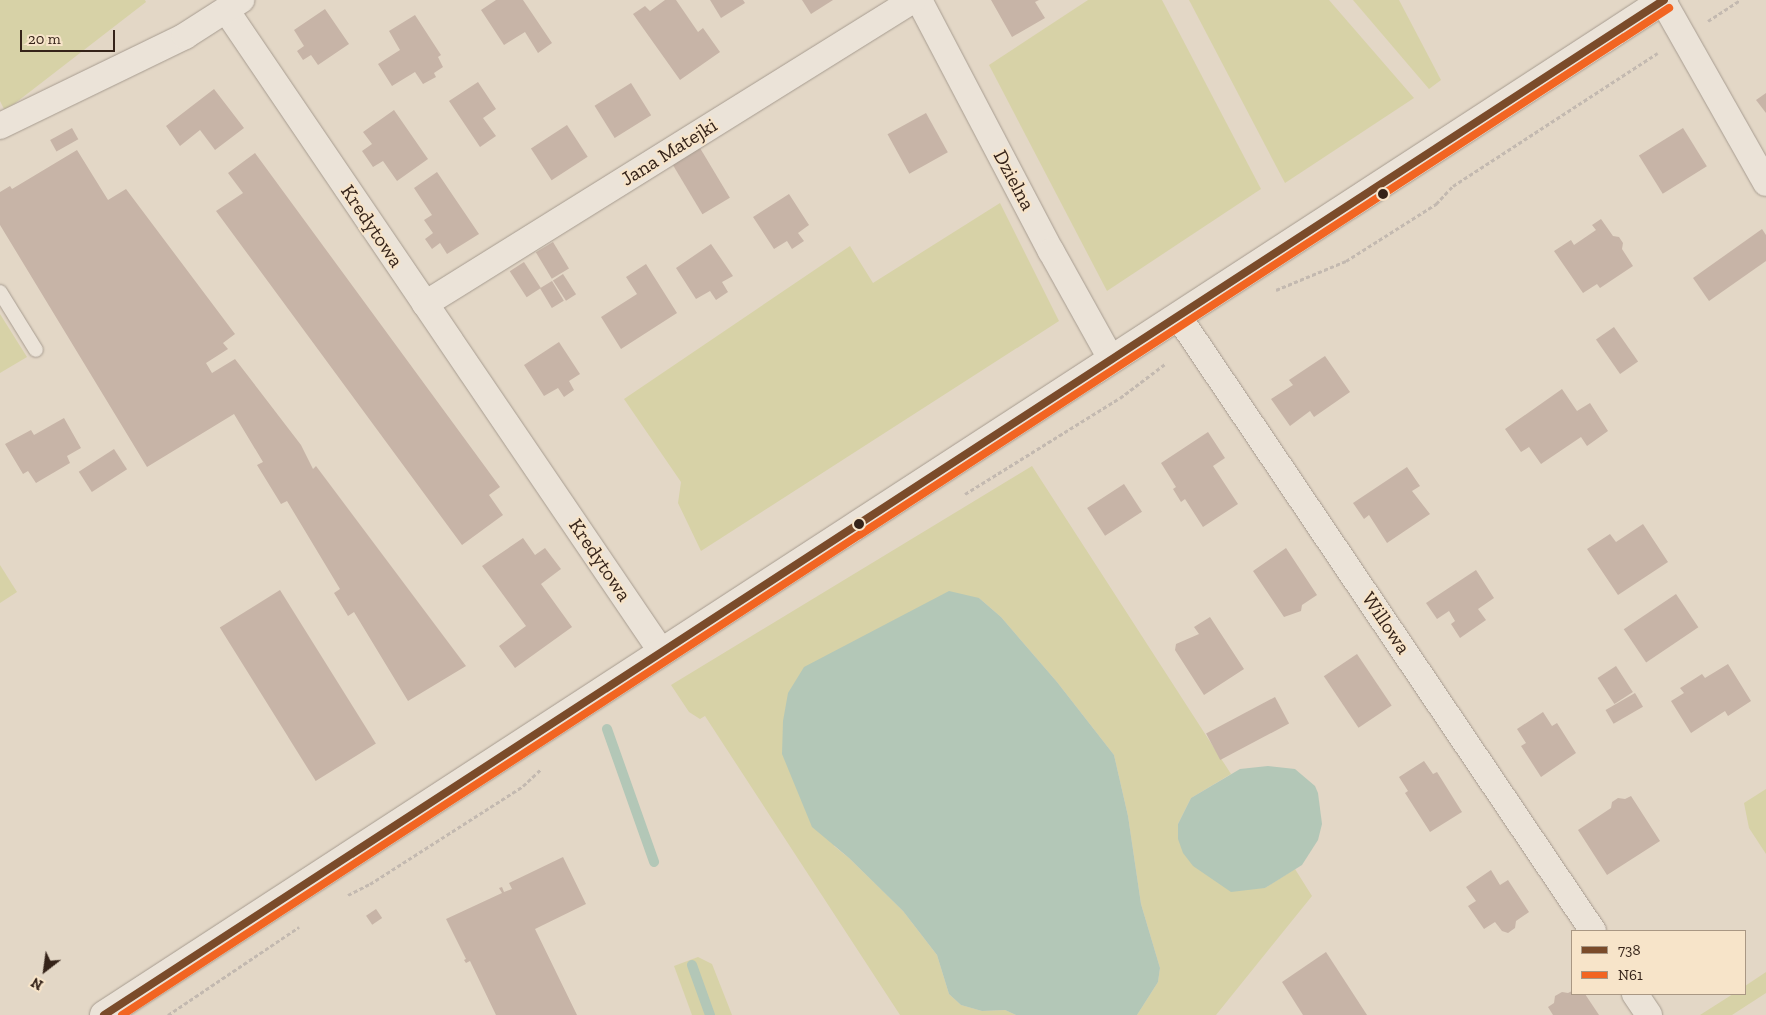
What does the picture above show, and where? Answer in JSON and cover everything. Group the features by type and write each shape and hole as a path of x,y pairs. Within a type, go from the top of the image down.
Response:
{"street":[{"name":"Jana Matejki","path":"425,304 913,0"},
{"name":"Dzielna","path":"919,0 1046,242 1111,359"},
{"path":"104,1015 1663,1 1766,183"},
{"name":"Kredytowa","path":"0,126 185,36 233,5 425,304 661,651"},
{"name":"Willowa","path":"1178,316 1592,930"},
{"path":"1636,995 1649,1015"}],"lane":[{"path":"0,292 36,350"}],"path":[{"path":"1704,23 1740,0"},
{"path":"1314,274 1346,261 1436,204 1453,186 1661,52"},
{"path":"341,898 370,884 523,786 544,766"},
{"path":"168,1015 275,945 306,921"}],"shaded area":[{"path":"0,0 145,0 146,2 5,111 0,101"},
{"path":"1088,0 1162,0 1261,189 1107,291 989,65"},
{"path":"1189,0 1329,0 1414,98 1285,183"},
{"path":"1353,0 1399,0 1441,80 1429,89"},
{"path":"1000,203 1059,321 701,551 678,503 681,482 624,399 850,246 873,283"},
{"path":"0,314 27,357 0,373"},
{"path":"1032,466 1231,774 1191,798 1178,824 1265,888 1295,869 1312,896 1216,1015 1137,1015 1158,982 1160,968 1141,904 1128,816 1114,755 1057,682 1001,617 979,598 834,846 849,858 903,911 937,955 949,994 961,1005 982,1011 1005,1010 1016,1015 900,1015 705,716 700,719 689,712 671,685"},
{"path":"0,565 17,592 0,603"},
{"path":"949,591 979,598 1001,617 1057,682 1114,755 1128,816 1141,904 1160,968 1158,982 1137,1015 1016,1015 1005,1010 982,1011 961,1005 949,994 937,955 903,911 849,858 812,827 782,754 783,721 788,693 804,667"},
{"path":"1268,766 1295,769 1315,786 1318,793 1322,824 1318,840 1302,865 1265,888 1231,892 1193,866 1183,853 1178,839 1178,824 1191,798 1240,769"},
{"path":"1766,789 1766,854 1749,828 1744,803"},
{"path":"698,957 712,964 732,1015 692,1015 674,966"},
{"path":"1766,972 1766,993 1732,1015 1700,1015 1731,995 1746,995 1746,985"}],"building":[{"path":"496,0 523,0 552,43 538,53 525,32 504,45 481,10"},
{"path":"665,0 676,0 698,32 703,28 720,52 680,80 633,14 645,6 650,11"},
{"path":"710,0 743,0 745,3 721,18"},
{"path":"802,0 833,0 811,14"},
{"path":"991,0 1039,0 1035,2 1045,18 1012,37"},
{"path":"325,9 349,44 318,65 311,55 303,60 297,51 304,46 294,30"},
{"path":"415,15 441,55 438,57 443,67 434,73 436,77 423,84 415,72 392,86 378,64 400,50 389,31"},
{"path":"478,82 496,109 483,118 496,136 480,147 449,101"},
{"path":"631,83 651,115 615,138 595,106"},
{"path":"214,89 244,128 215,150 200,130 180,146 166,126"},
{"path":"1766,93 1766,113 1756,100"},
{"path":"394,110 428,159 397,181 383,161 373,167 362,151 372,144 363,132"},
{"path":"926,113 948,152 909,174 888,134"},
{"path":"567,125 588,157 552,180 531,148"},
{"path":"72,128 78,139 56,151 50,140"},
{"path":"1683,128 1707,166 1663,194 1639,156"},
{"path":"700,148 730,198 702,214 673,164"},
{"path":"77,150 108,200 126,189 235,334 223,343 228,349 206,363 212,373 235,359 301,445 313,469 316,466 466,666 408,701 354,612 348,616 334,593 340,589 287,501 281,504 257,465 263,462 234,414 147,467 0,225 0,192 10,186 12,189"},
{"path":"255,153 500,487 489,495 503,515 462,545 216,211 243,193 228,173"},
{"path":"437,172 479,234 447,254 440,243 432,249 425,239 433,233 424,220 432,215 414,188"},
{"path":"789,194 809,225 798,233 804,241 792,249 787,241 774,249 753,217"},
{"path":"1601,219 1613,236 1619,237 1623,243 1622,249 1633,266 1600,288 1597,284 1583,293 1554,251 1571,240 1574,245 1596,230 1592,225"},
{"path":"1762,229 1766,235 1766,261 1709,301 1693,278"},
{"path":"553,242 569,269 552,279 536,252"},
{"path":"711,244 733,276 722,282 728,292 716,300 710,291 696,299 676,268"},
{"path":"524,262 541,288 527,297 510,271"},
{"path":"646,264 677,313 621,349 601,317 637,294 626,277"},
{"path":"563,274 576,294 566,301 553,281"},
{"path":"552,281 564,301 552,308 540,288"},
{"path":"1614,327 1638,361 1620,374 1596,340"},
{"path":"559,342 580,374 569,381 574,390 564,397 558,388 544,396 524,365"},
{"path":"1325,356 1350,392 1314,417 1310,411 1290,426 1271,399 1293,385 1289,380"},
{"path":"1562,389 1577,411 1590,403 1608,431 1587,446 1581,437 1541,464 1529,447 1521,452 1505,429"},
{"path":"64,418 81,448 67,456 70,463 36,483 28,471 23,474 5,444 31,430 34,435"},
{"path":"1208,432 1225,458 1213,466 1238,504 1203,527 1185,499 1181,502 1173,489 1176,487 1161,463"},
{"path":"114,449 127,469 92,492 79,472"},
{"path":"1407,467 1420,486 1412,491 1430,514 1387,543 1369,515 1364,519 1353,503"},
{"path":"1124,484 1142,512 1105,536 1087,508"},
{"path":"1643,524 1668,562 1618,595 1587,549 1610,534 1616,542"},
{"path":"523,538 535,555 545,548 561,569 541,584 572,627 515,668 499,646 526,626 482,566"},
{"path":"1286,548 1317,595 1302,605 1301,611 1284,617 1253,571"},
{"path":"1476,570 1494,598 1478,609 1486,620 1460,638 1451,624 1455,621 1449,611 1437,619 1426,603"},
{"path":"280,590 376,743 316,781 220,628"},
{"path":"1676,594 1698,627 1646,662 1624,629"},
{"path":"1210,617 1244,669 1204,695 1175,650 1176,644 1199,634 1194,627"},
{"path":"1357,654 1392,705 1359,728 1324,676"},
{"path":"1728,664 1751,701 1728,716 1725,711 1691,733 1671,701 1684,693 1680,688 1702,674 1705,678"},
{"path":"1616,666 1633,692 1614,704 1598,678"},
{"path":"1635,693 1643,707 1614,724 1606,710"},
{"path":"1275,697 1289,723 1220,760 1206,734"},
{"path":"1543,712 1552,726 1557,723 1576,753 1541,777 1521,746 1526,743 1517,729"},
{"path":"1424,761 1433,774 1437,772 1462,812 1430,832 1405,793 1408,791 1399,777"},
{"path":"1631,796 1660,841 1607,875 1578,830 1611,808 1612,802 1618,798 1625,799"},
{"path":"563,857 586,904 535,929 577,1015 496,1015 470,961 466,963 464,960 466,959 446,919 502,893 499,888 502,887 504,892 512,889 509,883"},
{"path":"1491,870 1500,885 1508,880 1529,912 1516,921 1515,928 1508,933 1502,931 1495,922 1484,929 1468,906 1476,901 1466,887"},
{"path":"376,909 382,918 372,925 366,916"},
{"path":"1326,952 1367,1015 1303,1015 1282,982"},
{"path":"1562,992 1571,992 1571,995 1586,995 1599,1015 1553,1015 1548,1007 1554,1003 1555,996"}],"waterway":[{"path":"607,729 654,862"},
{"path":"692,965 710,1015"}],"transit line":[{"name":"738","path":"104,1015 1664,0"},
{"name":"N61","path":"122,1015 1669,8"}]}
